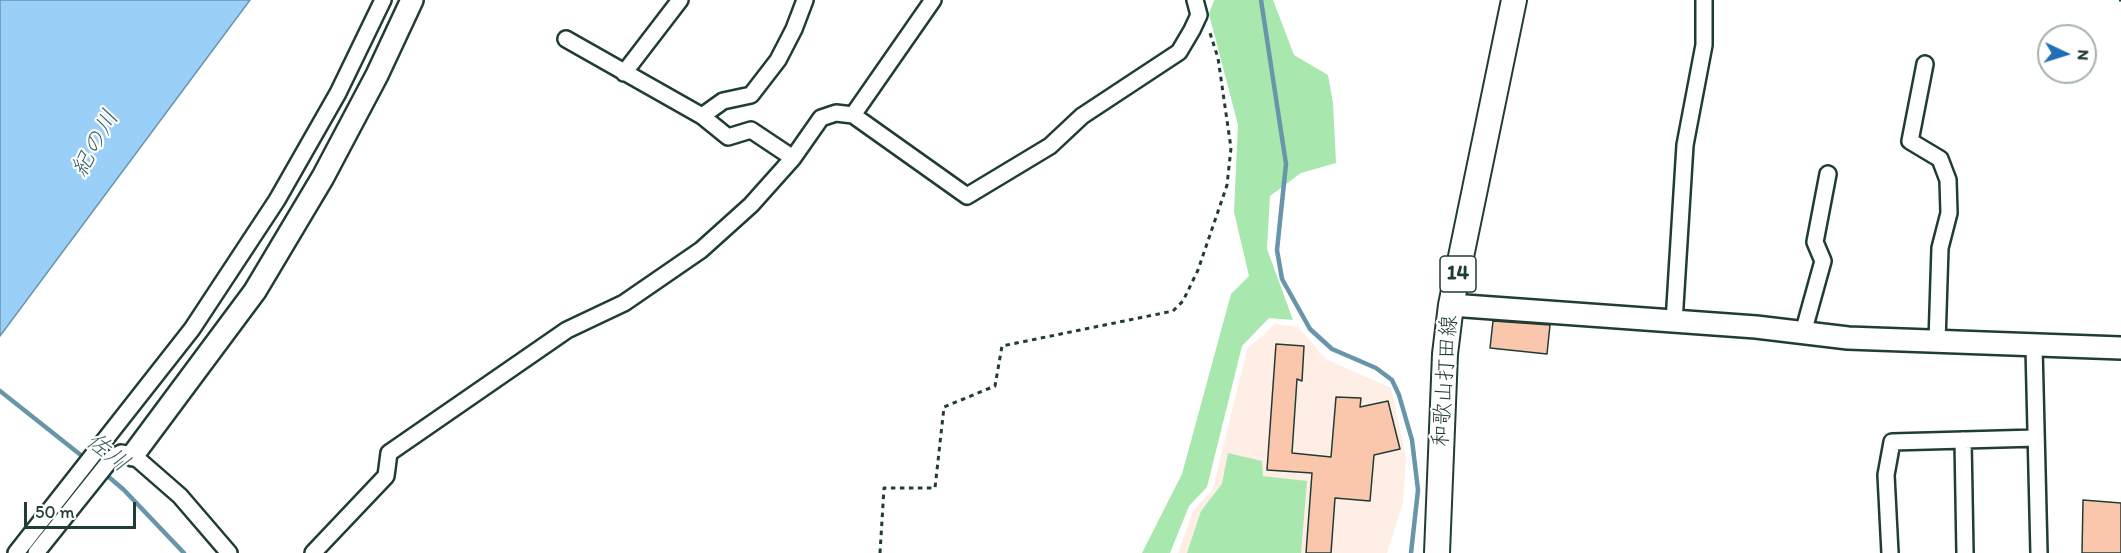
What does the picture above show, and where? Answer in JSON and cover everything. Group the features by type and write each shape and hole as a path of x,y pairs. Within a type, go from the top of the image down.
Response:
{"main road":[{"name":"和歌山打田線","path":"1437,553 1445,354 1451,305 1514,0"}],"street":[{"path":"36,553 192,329 277,200 339,93 383,0"},
{"path":"133,455 255,291 323,177 412,0"},
{"path":"624,73 680,0"},
{"path":"702,116 723,100 751,95 778,60 794,29 805,0"},
{"path":"853,115 933,0"},
{"path":"1674,322 1685,145 1704,45 1704,0"},
{"path":"313,553 386,476 389,453 567,330 624,303 701,250 751,205 793,158 821,118 836,113 853,115 967,196 1050,147 1082,116 1179,52 1192,30 1197,7"},
{"path":"566,39 702,116 728,137 752,130 793,158"},
{"path":"1925,64 1910,141 1940,159 1948,180 1949,213 1940,248 1937,342"},
{"path":"1803,333 1824,261 1815,242 1828,174"},
{"path":"1451,305 1756,327 1848,338 2034,347 2121,348"},
{"path":"2034,347 2039,553"},
{"path":"1890,553 1886,475 1892,442 2036,438"},
{"path":"1963,440 1965,553"},
{"path":"106,453 133,455 180,496 229,553"},
{"path":"16,553 87,477"}],"path":[{"path":"880,553 884,488 935,488 944,407 995,386 1002,346 1173,311 1183,301 1198,270 1227,186 1232,148 1218,58 1206,20 1197,7"}],"shaded area":[{"path":"1275,324 1298,327 1326,359 1391,388 1406,458 1403,503 1387,553 1178,553 1193,511 1213,489 1247,349"}],"green space":[{"path":"1214,0 1273,0 1294,55 1328,75 1333,103 1336,163 1301,173 1270,196 1267,249 1293,320 1269,318 1242,346 1207,487 1189,506 1170,553 1142,553 1182,474 1231,294 1249,276 1234,212 1238,125 1209,14"},
{"path":"1228,453 1262,461 1263,476 1307,481 1301,553 1187,553 1201,511 1222,484"}],"water":[{"name":"紀の川","path":"0,0 250,0 0,336"}],"building":[{"path":"1493,321 1550,325 1547,354 1490,348"},
{"path":"1276,344 1304,346 1302,381 1297,379 1292,453 1331,457 1336,397 1361,398 1360,407 1388,401 1400,449 1374,455 1370,501 1335,498 1331,553 1306,553 1312,473 1267,470"},
{"path":"2083,500 2121,503 2121,553 2082,553"}],"waterway":[{"path":"1261,0 1286,164 1277,250 1282,279 1310,329 1332,349 1376,368 1392,380 1399,395 1412,440 1418,490 1411,553"},
{"name":"佐川","path":"0,391 87,460"},
{"name":"佐川","path":"103,472 124,490 184,553"}]}
